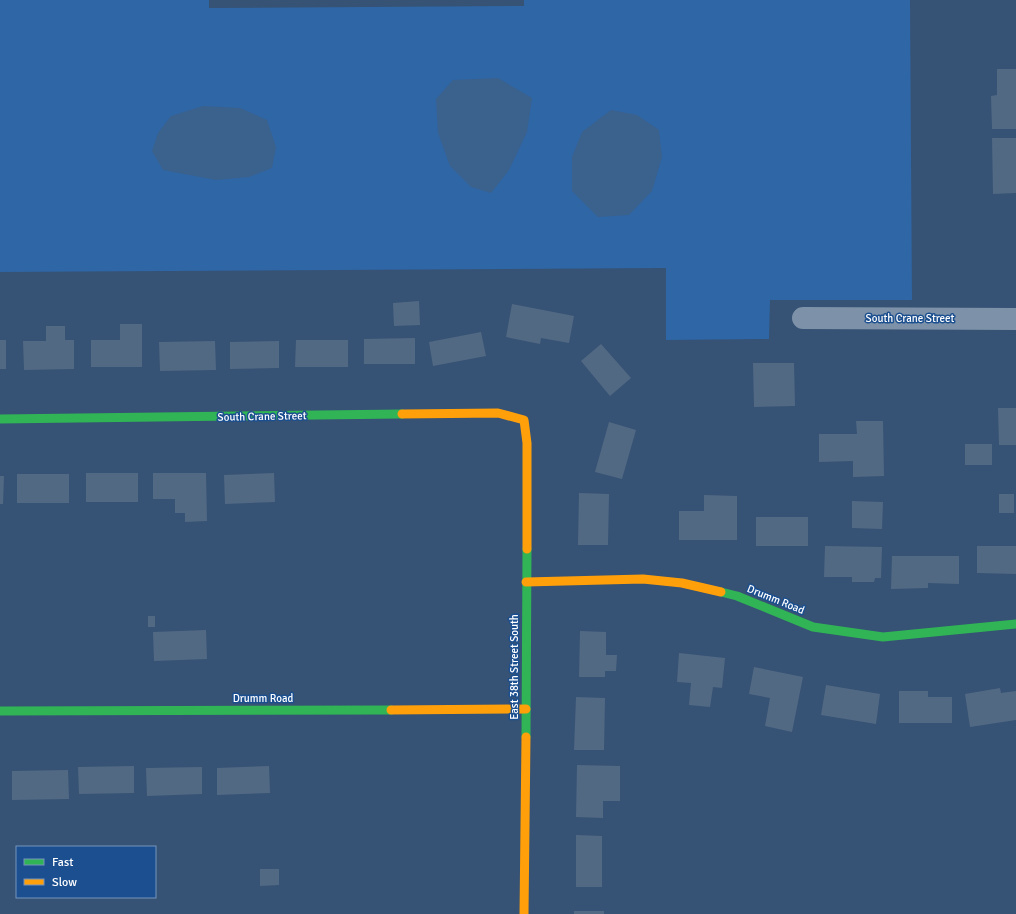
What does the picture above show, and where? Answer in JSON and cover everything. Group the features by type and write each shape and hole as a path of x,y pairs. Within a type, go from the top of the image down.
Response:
{"street":[{"name":"South Crane Street","path":"803,318 1016,319"},
{"name":"South Crane Street","path":"0,419 498,413 524,420"},
{"name":"East 38th Street South","path":"524,420 527,443 524,914"},
{"name":"Drumm Road","path":"526,582 643,579 682,583 737,596 814,626 883,637 1016,624"},
{"name":"Drumm Road","path":"0,711 526,709"}],"shaded area":[{"path":"0,0 209,0 209,8 524,6 524,0 910,0 912,300 770,300 769,339 666,340 666,268 0,272"},
{"path":"498,78 532,98 527,132 509,170 491,193 471,187 450,166 438,133 436,99 453,80"},
{"path":"203,106 240,108 267,120 276,147 272,168 249,177 216,180 163,170 152,151 158,133 171,116"},
{"path":"611,110 637,115 659,130 662,157 652,191 629,215 598,217 572,191 572,157 582,132"}],"building":[{"path":"997,69 1016,69 1016,129 992,129 991,96 997,95"},
{"path":"992,138 1016,138 1016,193 993,194"},
{"path":"419,301 420,325 394,326 393,303"},
{"path":"512,304 574,316 569,343 541,338 540,344 506,337"},
{"path":"120,324 142,324 142,367 91,367 91,340 120,340"},
{"path":"46,326 65,326 65,340 74,340 74,369 24,370 23,341 46,341"},
{"path":"481,332 486,356 433,366 429,342"},
{"path":"415,338 415,364 364,364 364,339"},
{"path":"0,340 6,340 6,369 0,369"},
{"path":"296,340 348,340 348,367 295,367"},
{"path":"215,341 216,370 160,371 159,342"},
{"path":"279,341 279,368 230,369 230,342"},
{"path":"601,344 631,378 610,396 581,361"},
{"path":"753,363 794,363 795,406 754,407"},
{"path":"998,408 1016,408 1016,445 999,445"},
{"path":"856,421 883,421 884,476 853,477 853,461 819,462 819,434 857,434"},
{"path":"609,422 636,430 622,479 595,472"},
{"path":"965,444 992,444 992,465 965,465"},
{"path":"86,473 138,473 138,502 86,502"},
{"path":"153,473 206,473 207,521 185,522 185,513 175,513 175,499 153,499"},
{"path":"274,473 275,502 225,504 224,475"},
{"path":"17,474 69,474 69,503 17,503"},
{"path":"0,476 4,476 3,504 0,504"},
{"path":"579,493 609,494 608,545 578,545"},
{"path":"999,494 1014,494 1014,513 999,513"},
{"path":"704,495 737,496 737,540 679,540 679,511 704,511"},
{"path":"852,501 883,502 882,529 852,528"},
{"path":"756,517 808,517 808,546 756,546"},
{"path":"825,546 882,547 881,578 875,578 874,582 852,582 852,577 824,577"},
{"path":"977,546 1016,546 1016,574 977,573"},
{"path":"892,556 959,556 959,584 928,583 928,588 891,589"},
{"path":"148,616 155,616 155,627 148,627"},
{"path":"206,630 207,659 154,661 153,632"},
{"path":"580,631 606,632 606,655 617,655 616,671 605,671 605,677 579,677"},
{"path":"679,653 725,658 722,688 713,687 710,707 689,705 691,683 677,682"},
{"path":"754,667 803,677 792,732 765,726 770,698 749,694"},
{"path":"826,685 880,694 876,724 821,715"},
{"path":"1000,688 1001,693 1016,691 1016,720 970,727 965,694"},
{"path":"899,691 928,691 928,697 952,697 952,723 899,723"},
{"path":"576,697 605,698 604,750 574,750"},
{"path":"577,765 620,766 620,801 603,801 603,818 576,817"},
{"path":"134,766 134,793 79,794 78,767"},
{"path":"269,766 270,793 217,795 217,768"},
{"path":"202,767 202,794 147,796 146,768"},
{"path":"68,770 69,799 12,800 12,771"},
{"path":"576,835 602,836 602,887 576,887"},
{"path":"260,869 279,869 279,885 260,886"},
{"path":"574,911 604,911 604,914 574,914"}],"traffic: fast":[{"path":"0,419 402,414"},
{"path":"526,737 527,549"},
{"path":"721,592 737,596 813,627 883,637 1016,624"},
{"path":"0,711 391,710"}],"traffic: slow":[{"path":"402,414 498,413 524,420 527,443 527,549"},
{"path":"526,582 643,579 682,583 721,592"},
{"path":"391,710 526,709"},
{"path":"524,914 526,737"}]}
